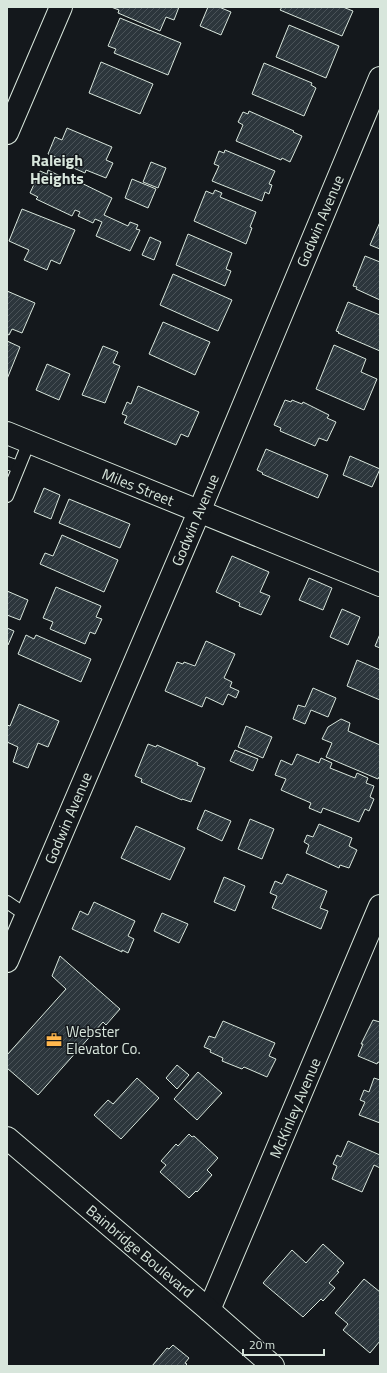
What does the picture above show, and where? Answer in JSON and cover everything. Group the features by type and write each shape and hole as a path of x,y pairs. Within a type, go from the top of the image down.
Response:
{"street":[{"path":"7,133 61,7"},
{"name":"Godwin Avenue","path":"7,961 199,512 380,78"},
{"name":"Miles Street","path":"7,433 380,585"},
{"name":"McKinley Avenue","path":"210,1310 380,906"},
{"name":"Bainbridge Boulevard","path":"7,1138 210,1310 272,1366"}],"lane":[{"path":"7,496 29,442"},
{"path":"7,463 18,467"},
{"path":"7,902 26,916"}],"building":[{"path":"111,7 179,7 174,20 166,17 160,31 118,13 119,10"},
{"path":"208,7 219,7 231,12 221,35 200,26"},
{"path":"282,7 343,7 353,11 342,36 280,10"},
{"path":"120,18 181,43 168,75 114,53 116,49 108,46"},
{"path":"289,25 339,46 326,78 276,57"},
{"path":"101,62 153,84 140,114 89,93"},
{"path":"264,63 312,83 311,85 316,88 304,116 252,94"},
{"path":"249,111 302,136 290,162 282,158 281,160 236,141 243,125 238,122 243,112 248,114"},
{"path":"67,128 112,147 106,160 113,163 106,178 86,170 85,173 69,166 70,163 48,154 55,137 62,140"},
{"path":"225,150 275,171 269,184 272,185 269,194 265,192 262,201 212,181 219,166 214,164 219,151 224,153"},
{"path":"151,162 166,168 158,188 143,182"},
{"path":"48,170 64,178 65,175 112,198 104,215 128,226 130,222 138,225 136,229 140,230 130,251 96,236 102,222 95,219 93,223 78,216 80,212 75,210 72,216 36,199 38,197 30,193 40,171 47,174"},
{"path":"132,179 156,189 148,208 125,198"},
{"path":"215,190 222,193 220,197 256,212 250,227 252,228 246,244 194,221 206,191 213,194"},
{"path":"22,209 75,230 60,264 51,260 47,270 24,260 29,250 9,241"},
{"path":"380,222 380,249 370,245"},
{"path":"188,234 232,253 226,269 231,271 225,286 176,265"},
{"path":"150,237 161,242 154,260 142,255"},
{"path":"365,256 380,262 380,300 356,289 357,287 353,286"},
{"path":"173,274 232,300 218,331 160,305"},
{"path":"7,291 35,303 22,333 12,329 9,335 7,334"},
{"path":"348,302 380,315 380,351 336,331"},
{"path":"163,322 210,342 195,375 149,354"},
{"path":"7,341 20,347 7,379"},
{"path":"334,345 366,359 361,372 377,379 364,410 316,389"},
{"path":"103,346 118,352 113,363 120,366 105,403 82,395"},
{"path":"47,364 70,374 59,400 36,390"},
{"path":"138,386 199,412 188,437 181,434 176,445 124,423 127,416 122,414 127,402 131,404"},
{"path":"285,400 291,402 292,400 302,404 303,402 329,415 327,418 336,422 327,441 319,438 315,446 280,431 281,428 274,425"},
{"path":"266,449 328,475 318,498 262,474 263,473 257,470"},
{"path":"350,456 380,469 372,487 343,475"},
{"path":"44,488 60,495 51,519 34,512"},
{"path":"69,499 130,524 120,548 59,523"},
{"path":"62,535 118,560 104,592 40,564 45,553 53,556"},
{"path":"232,556 269,572 260,592 270,596 261,615 239,606 240,603 216,592"},
{"path":"309,578 332,588 323,610 299,600"},
{"path":"56,587 101,606 96,617 102,619 95,634 90,632 85,644 50,629 53,622 43,618"},
{"path":"7,591 28,600 20,620 7,615"},
{"path":"342,609 360,617 348,645 330,637"},
{"path":"7,628 14,631 8,645 7,645"},
{"path":"380,634 380,648 375,646"},
{"path":"26,635 34,639 36,635 91,659 81,682 18,654"},
{"path":"206,641 235,654 224,678 232,682 230,687 239,691 236,698 228,694 223,705 206,697 202,707 165,691 177,662 183,664 184,662 195,666"},
{"path":"357,660 380,670 380,700 347,686"},
{"path":"313,688 336,698 328,717 311,710 305,724 293,719 298,705 305,707"},
{"path":"19,704 59,721 48,747 38,743 28,768 13,762 18,747 7,742 7,725 10,726"},
{"path":"341,719 350,723 348,731 380,745 380,778 379,777 378,779 326,757 332,743 322,739 328,727"},
{"path":"246,726 272,737 263,758 238,747"},
{"path":"148,744 156,747 157,745 198,763 197,765 205,768 191,802 182,800 141,782 142,779 135,776"},
{"path":"235,750 258,759 253,771 230,761"},
{"path":"297,754 319,763 321,758 332,763 330,768 355,778 357,773 368,778 366,783 374,786 370,797 374,799 369,811 365,809 359,822 323,808 321,813 309,808 311,803 281,790 286,779 275,775 281,760 292,765"},
{"path":"205,810 231,821 222,841 197,829"},
{"path":"250,819 274,829 262,859 238,849"},
{"path":"319,824 352,838 349,846 357,850 349,868 340,865 339,868 306,853 309,845 304,842 307,835 313,837"},
{"path":"136,826 185,848 170,880 121,858"},
{"path":"287,874 327,891 320,908 328,911 321,929 272,908 277,896 270,893 275,881 282,884"},
{"path":"224,877 245,886 235,911 214,902"},
{"path":"94,902 135,921 128,936 134,939 128,953 122,950 122,952 72,929 80,911 88,915"},
{"path":"162,913 188,924 179,943 154,931"},
{"name":"Webster Elevator Co.","path":"60,956 120,1009 106,1025 103,1022 38,1095 7,1068 7,1055 66,989 52,976"},
{"path":"373,1020 380,1022 380,1063 378,1062 377,1064 358,1056 363,1044 361,1044"},
{"path":"223,1021 275,1043 269,1056 276,1059 267,1077 244,1067 242,1069 222,1061 223,1058 210,1052 211,1050 204,1047 209,1036 215,1038"},
{"path":"177,1065 189,1075 177,1089 166,1078"},
{"path":"198,1072 222,1093 197,1120 174,1099"},
{"path":"137,1078 159,1098 121,1139 94,1115 108,1100 113,1104"},
{"path":"374,1078 380,1080 380,1123 359,1115 365,1102 360,1100 364,1090 369,1092"},
{"path":"189,1134 192,1137 194,1136 218,1158 207,1170 212,1175 197,1192 196,1191 189,1198 160,1172 166,1165 161,1161 176,1144 178,1146"},
{"path":"348,1141 380,1155 380,1168 374,1165 362,1192 332,1179 337,1166 333,1164 337,1155 341,1157"},
{"path":"323,1244 344,1263 337,1271 339,1272 329,1283 335,1288 323,1301 321,1299 303,1317 263,1283 292,1250 306,1263"},
{"path":"364,1279 380,1292 380,1341 370,1353 343,1330 348,1324 335,1313"},
{"path":"173,1345 189,1358 185,1363 187,1364 185,1366 152,1366 167,1348 169,1349"}],"place":[{"name":"Webster Elevator Co.","path":"54,1040"}],"district":[{"name":"Raleigh Heights","path":"57,169"}]}
